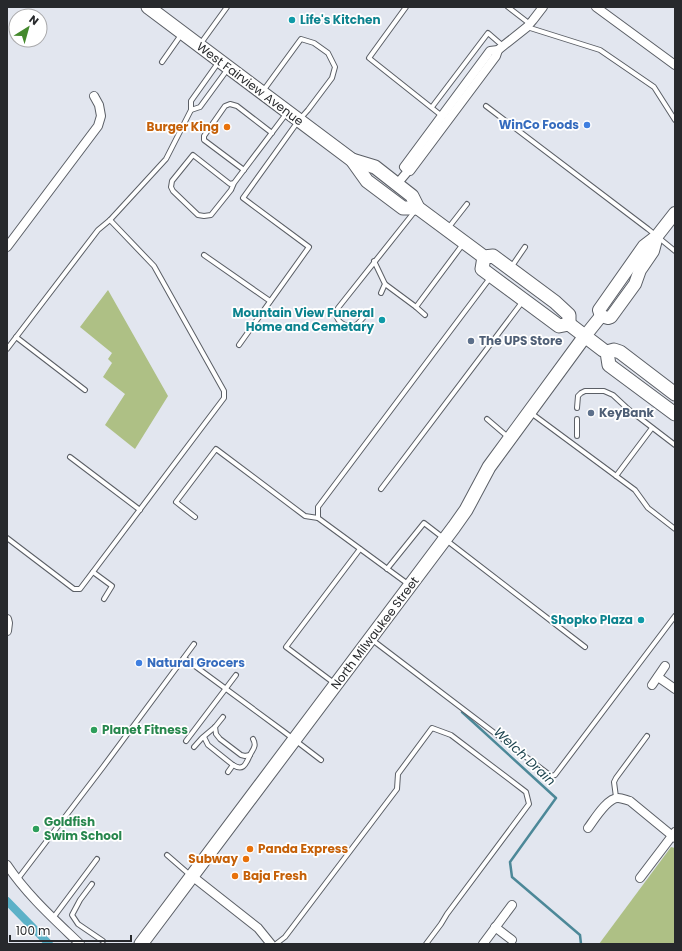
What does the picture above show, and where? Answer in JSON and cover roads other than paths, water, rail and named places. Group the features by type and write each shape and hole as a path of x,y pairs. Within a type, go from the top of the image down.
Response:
{"main road":[{"name":"West Fairview Avenue","path":"148,7 352,160 367,181 403,208 418,208"},
{"name":"West Fairview Avenue","path":"352,160 374,167 412,196 418,208 447,230 484,257 493,256 555,302 569,316 569,324"},
{"name":"North Milwaukee Street","path":"141,944 445,539 466,510 489,467 529,411 601,316 599,310 626,271 644,246 657,236 675,213"},
{"name":"West Fairview Avenue","path":"484,257 482,269 559,326 569,324 607,352 614,350 620,352 675,394"},
{"path":"607,352 609,365 675,414"}],"street":[{"path":"408,171 404,167 490,51 500,48 528,25 543,7"},
{"path":"596,7 675,65"},
{"path":"397,184 408,171 410,171 496,56 500,48"},
{"path":"7,246 98,126 101,116 99,105 94,96"},
{"path":"7,619 7,630"},
{"path":"652,685 665,666"},
{"path":"658,677 675,689"},
{"path":"588,828 606,804 616,797 624,798 630,801 674,835 640,878"},
{"path":"7,865 30,896 80,944"},
{"path":"192,876 258,928 271,944"},
{"path":"483,944 512,905"},
{"path":"495,928 514,942"}],"lane":[{"path":"199,45 227,7"},
{"path":"406,7 369,58 442,116"},
{"path":"508,7 528,25 600,50 654,87 675,120"},
{"path":"162,62 183,33"},
{"path":"432,107 488,33 500,48"},
{"path":"239,345 309,247 243,198 299,120 332,78 335,67 328,53 322,48 314,43 300,39 262,93"},
{"path":"191,110 200,107 224,64"},
{"path":"7,349 98,230 110,220 166,159 191,110 191,101 224,64"},
{"path":"244,170 204,140 204,136 224,106 230,104 237,106 272,133"},
{"path":"486,106 675,251"},
{"path":"234,183 230,184 193,155 172,181 171,187 173,191 198,215 211,215 288,112"},
{"path":"447,230 467,204"},
{"path":"363,318 355,326 350,327 342,323 336,313 338,308 418,208"},
{"path":"7,538 74,589 80,589 224,398 224,391 154,266 110,220"},
{"path":"416,307 465,243"},
{"path":"510,268 525,247"},
{"path":"204,255 270,301"},
{"path":"374,262 385,284 425,315"},
{"path":"318,518 318,506 491,276"},
{"path":"381,293 385,284"},
{"path":"381,488 524,300"},
{"path":"16,338 85,390"},
{"path":"577,408 578,396 581,393 585,391 604,391 612,395 675,445"},
{"path":"529,411 635,490 648,508 675,529"},
{"path":"487,419 510,439"},
{"path":"577,419 577,436"},
{"path":"616,476 652,428"},
{"path":"195,517 176,502 216,450 305,516 318,518 410,586"},
{"path":"70,457 140,510"},
{"path":"387,569 424,523 585,647"},
{"path":"336,684 286,647 360,549"},
{"path":"93,572 112,586 104,599"},
{"path":"371,639 551,776 555,775 675,616"},
{"path":"17,880 194,644"},
{"path":"184,658 321,760"},
{"path":"186,741 236,675"},
{"path":"194,748 223,717"},
{"path":"215,727 216,734 220,739 241,755 250,755"},
{"path":"276,944 285,937 397,789 398,774 432,728 450,735 526,792 529,804 446,914 441,924 426,944"},
{"path":"616,797 614,782 616,778 647,736"},
{"path":"204,737 208,746 233,765 240,768 248,761 255,748 253,739"},
{"path":"228,772 233,765"},
{"path":"167,855 192,876"},
{"path":"53,918 98,859"},
{"path":"92,884 80,900 72,915 78,924 103,941"}],"waterway":[{"name":"Welch Drain","path":"462,712 556,798 510,862 512,877 580,935 581,944"},
{"path":"7,901 49,944"}],"place":[{"name":"Life's Kitchen","path":"292,20"},
{"name":"WinCo Foods","path":"587,125"},
{"name":"Burger King","path":"227,127"},
{"name":"Mountain View Funeral Home and Cemetary","path":"382,320"},
{"name":"The UPS Store","path":"471,341"},
{"name":"KeyBank","path":"591,413"},
{"name":"Shopko Plaza","path":"641,620"},
{"name":"Natural Grocers","path":"139,663"},
{"name":"Planet Fitness","path":"94,730"},
{"name":"Goldfish Swim School","path":"36,829"},
{"name":"Panda Express","path":"250,849"},
{"name":"Subway","path":"246,859"},
{"name":"Baja Fresh","path":"235,876"}]}
